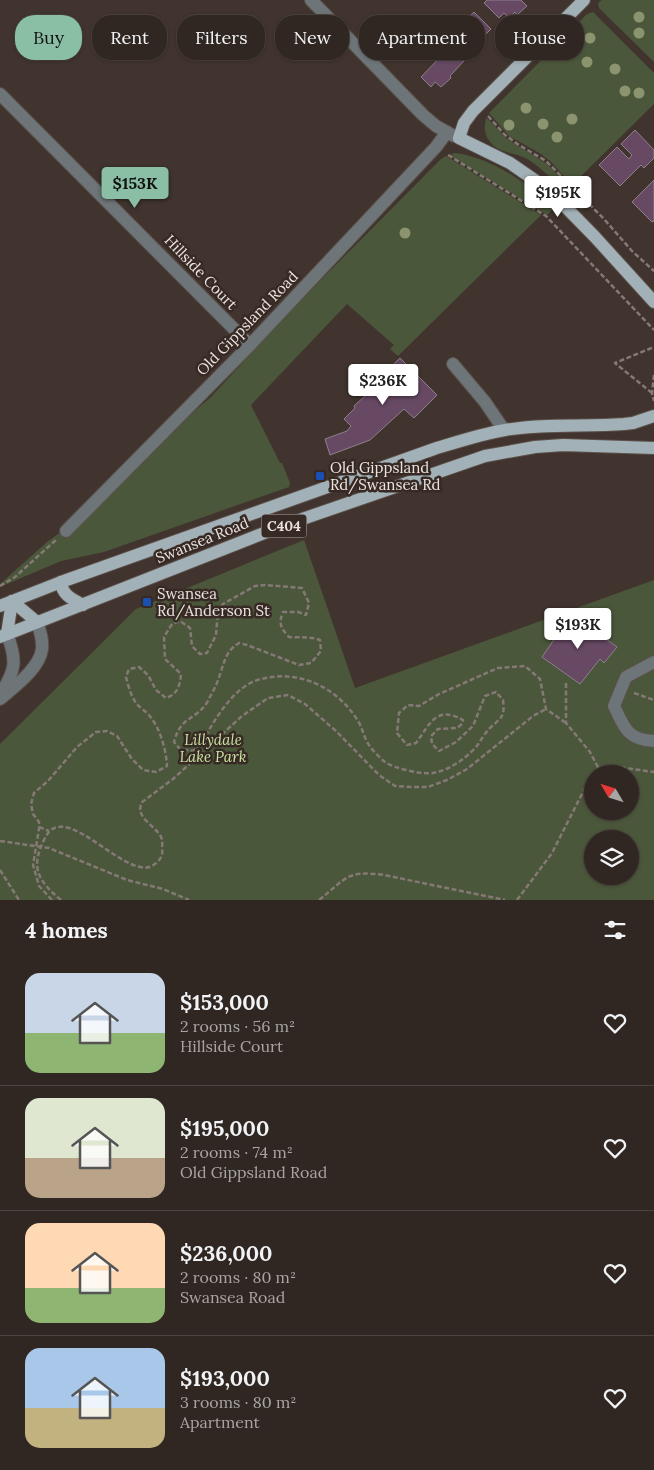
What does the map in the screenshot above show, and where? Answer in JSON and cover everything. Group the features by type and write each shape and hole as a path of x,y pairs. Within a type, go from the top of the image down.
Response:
{"main road":[{"name":"Old Gippsland Road","path":"453,135 473,111 584,0"},
{"path":"453,135 510,163 549,190 654,302"},
{"name":"Swansea Road","path":"6,604 61,582 434,450 504,430 559,425 624,424 654,416"},
{"name":"Swansea Road","path":"4,636 282,526 485,456 536,447 563,445 654,448"},
{"path":"61,582 63,591 67,596 83,605"},
{"path":"4,636 6,604 37,622"}],"street":[{"path":"311,0 423,115 453,135"},
{"name":"Hillside Court","path":"0,94 250,345"},
{"name":"Old Gippsland Road","path":"66,531 250,345 436,147 453,135"},
{"path":"453,364 485,402 504,430"},
{"path":"0,697 28,674 42,651 42,637 37,622"},
{"path":"0,697 10,680 15,657 4,636"},
{"path":"654,662 626,677 614,706 626,732 643,740 654,741"}],"path":[{"path":"487,115 505,135 546,161 654,272"},
{"path":"448,155 546,216 654,330"},
{"path":"652,393 615,364 654,347"},
{"path":"654,375 652,393 654,402"},
{"path":"0,586 15,577 66,531"},
{"path":"52,900 39,886 33,865 39,827 39,822 33,814 31,804 34,793 52,777 77,747 96,732 107,731 117,736 132,759 143,770 156,772 167,766 166,753 149,715 135,703 126,677 129,669 139,667 148,674 156,690 166,698 172,696 180,687 181,674 165,658 164,637 172,624 180,621 190,628 192,646 200,654 208,653 216,635 218,610 222,604 255,586 302,588 308,603 306,615 298,612 283,612 280,619 282,628 289,637 301,638 309,636 320,640 321,651 311,663 299,665 247,645 239,643 232,647 206,703 192,718 183,722 177,731 174,742 180,749 193,751 201,745 231,699 245,685 262,678 289,676 306,679 323,686 344,703 358,722 369,745 386,763 410,771 431,774 454,766 470,754 504,713 503,700 496,692 485,696 473,726 456,742 439,751 432,744 431,736 438,729 457,728 462,724 463,720 454,714 441,714 430,722 416,743 406,745 397,733 399,713 408,705 419,706 439,694 498,668 525,666 540,679 546,709 566,723 590,752 596,765"},
{"path":"566,683 566,723"},
{"path":"621,688 654,700"},
{"path":"61,900 42,882 36,864 49,831 53,828 61,827 72,829 123,860 140,867 149,868 157,863 163,853 162,838 143,816 140,810 141,803 173,779 242,716 268,698 288,695 305,704 379,775 396,786 414,787 434,785 467,769 534,716 546,709"},
{"path":"639,770 654,772"},
{"path":"517,900 552,853 584,790"},
{"path":"39,827 49,831"},
{"path":"0,841 49,848 127,880 163,889 190,900"},
{"path":"34,855 39,856"},
{"path":"0,870 20,900"},
{"path":"319,900 336,884 353,875 366,873 505,900"}],"green space":[{"path":"602,0 654,0 654,62 599,8 598,3"},
{"path":"593,12 654,73 654,104 572,185 541,154 509,136 489,113 541,60 584,60 584,17"},
{"path":"486,118 506,138 547,164 589,206 581,210 536,165 524,157 495,147 486,134"},
{"path":"455,153 482,160 509,173 555,207 547,215 449,155"},
{"path":"446,156 541,215 398,356 390,349 394,345 347,304 251,405 280,463 282,463 290,483 289,487 104,552 61,561 0,587 0,584 47,542 76,521 144,454 211,397 290,311"},
{"name":"Lillydale Lake Park","path":"304,540 355,688 654,580 654,900 0,900 0,744 136,609"}],"building":[{"path":"487,0 521,0 527,6 517,15 515,12 512,15 504,13 496,15 484,3"},
{"path":"485,23 491,29 485,35"},
{"path":"437,60 464,61 450,76 451,78 441,87 435,82 431,87 421,77"},
{"path":"635,130 654,150 654,158 644,168 641,165 620,186 599,165 617,147 629,159 632,155 621,144"},
{"path":"654,180 654,221 652,222 632,202"},
{"path":"400,358 437,395 414,418 404,409 370,440 330,455 325,439 347,431 351,426 344,419 366,395 374,383"},
{"path":"572,614 617,647 604,663 600,659 580,684 542,657"}],"place":[{"name":"Old Gippsland Rd/Swansea Rd","path":"320,476"},
{"name":"Swansea Rd/Anderson St","path":"147,602"}]}
